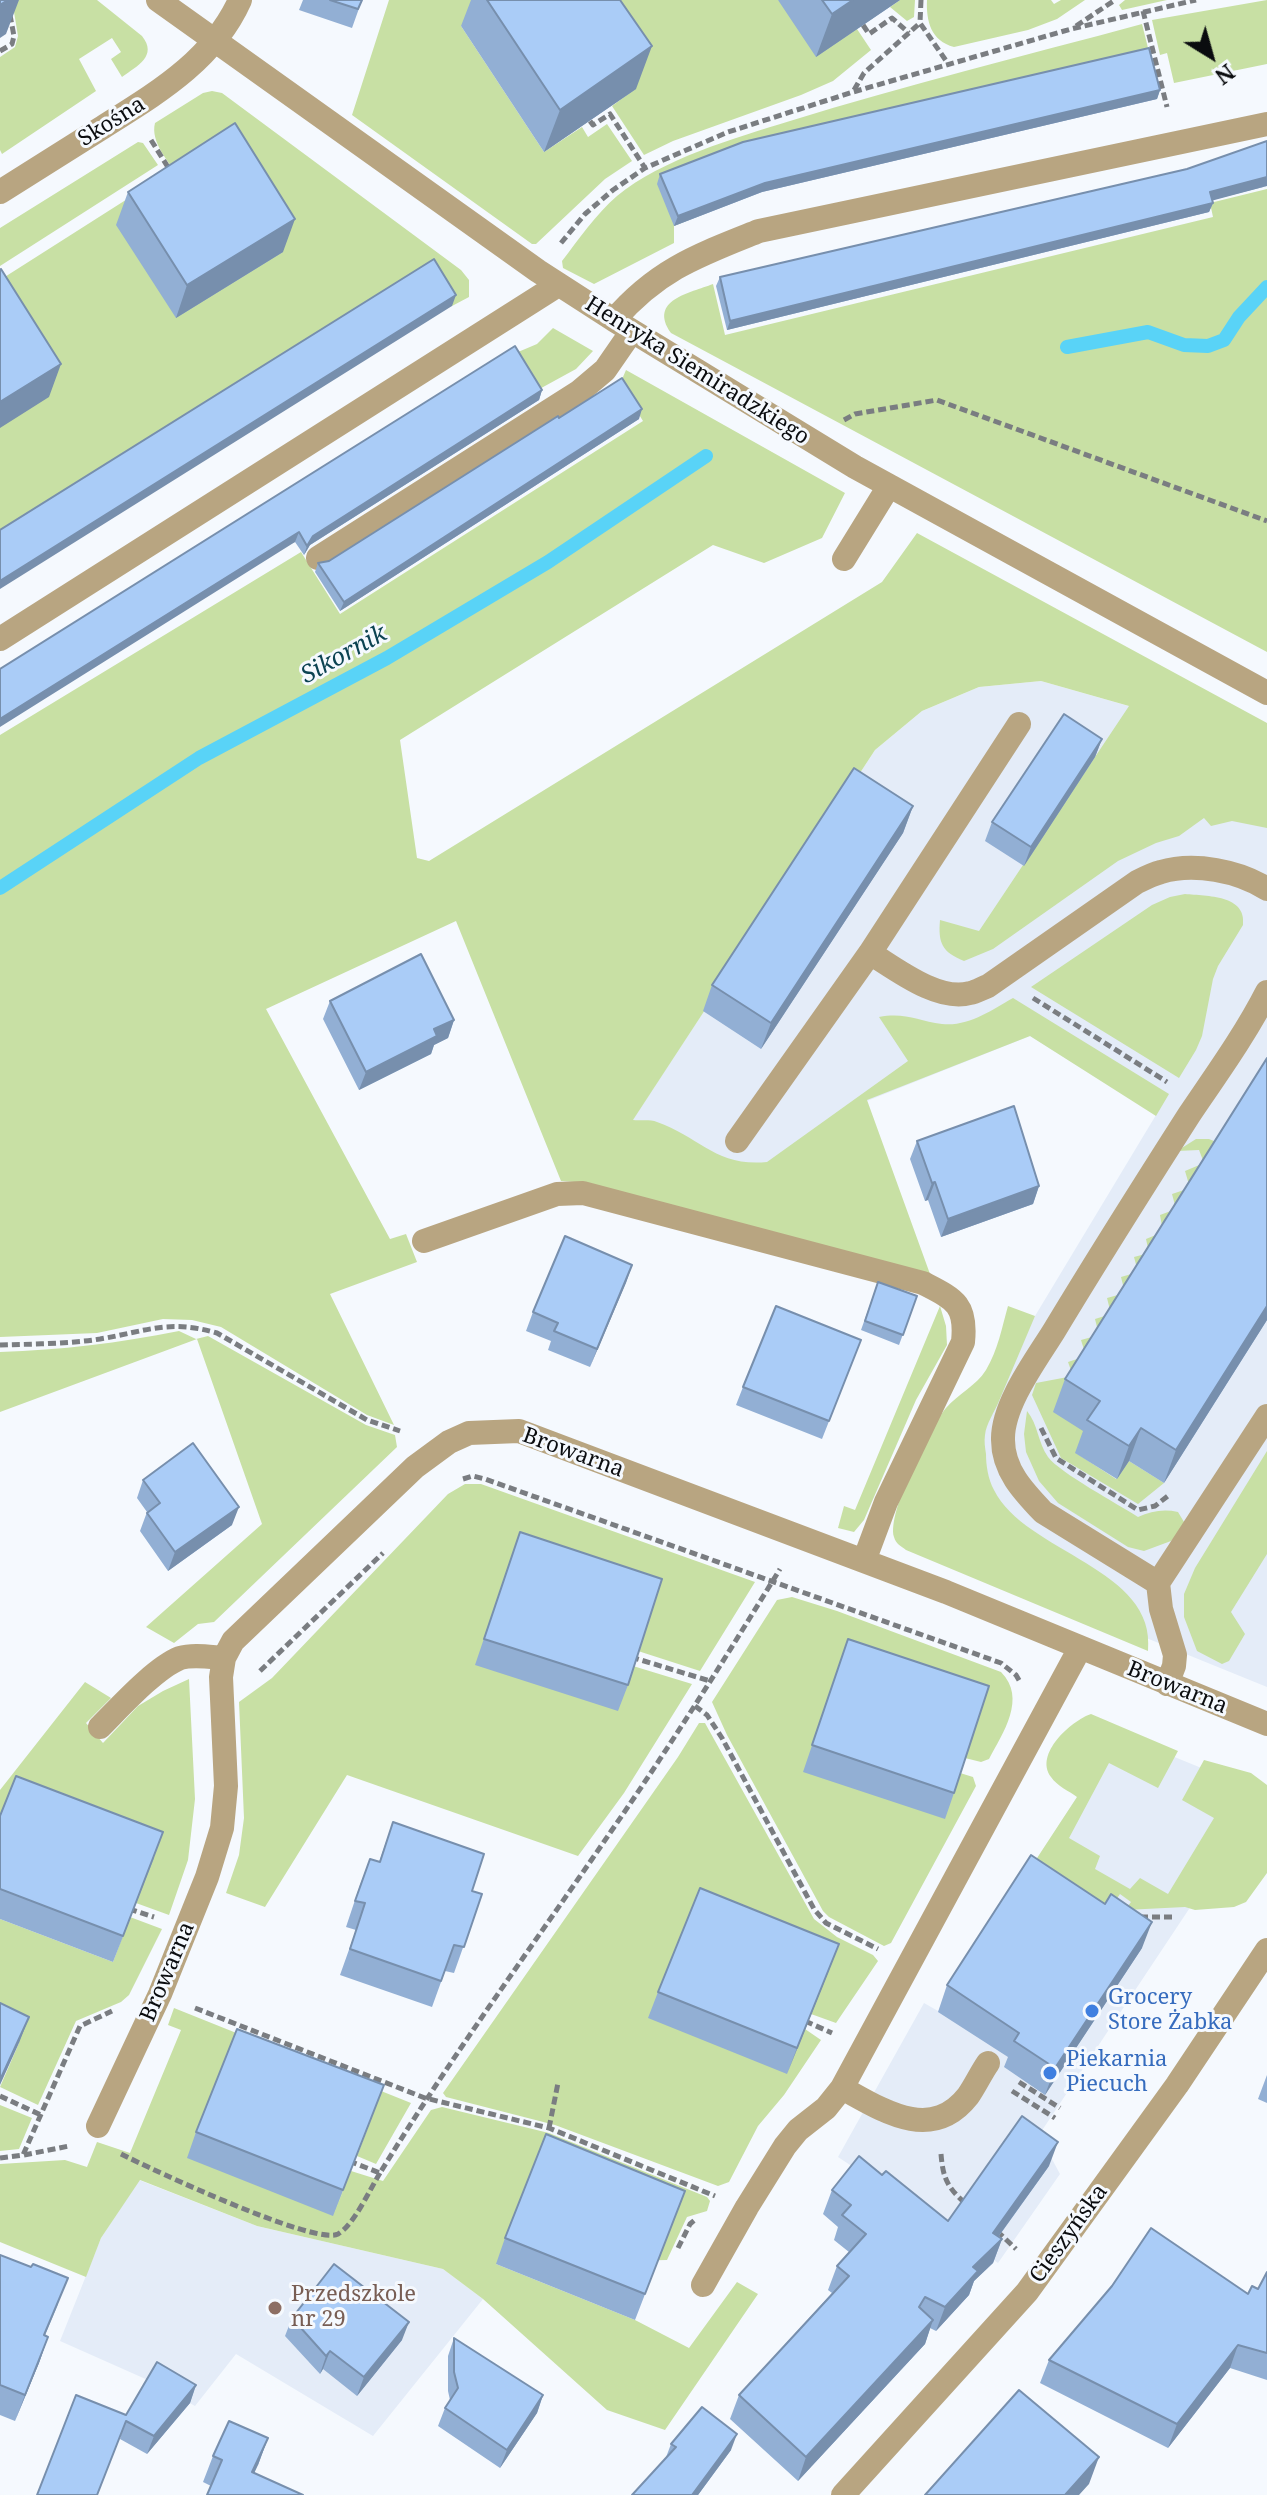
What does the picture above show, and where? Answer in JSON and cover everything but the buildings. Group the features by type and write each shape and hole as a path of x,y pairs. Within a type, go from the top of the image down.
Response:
{"street":[{"name":"Henryka Siemiradzkiego","path":"159,0 548,278 623,325 889,486 1267,693"},
{"name":"Skośna","path":"0,192 182,75 215,41 240,0"},
{"path":"318,558 579,392 605,370 634,296 668,271 711,250 759,231 1267,124"},
{"path":"0,639 548,278"},
{"path":"844,559 889,486"},
{"path":"737,1141 870,953 1019,724"},
{"path":"870,953 928,987 967,994 988,986 1137,882 1161,871 1180,868 1230,874 1267,889"},
{"path":"1158,1583 1043,1512 1016,1482 1004,1455 1002,1437 1019,1389 1104,1247 1267,992"},
{"path":"424,1241 557,1194 583,1193 923,1283 944,1294 959,1307 965,1323 963,1342 886,1502 864,1561"},
{"path":"1167,1684 1175,1655 1161,1609 1158,1583 1267,1416"},
{"name":"Browarna","path":"98,2126 160,1994 207,1877 222,1828 226,1786 222,1667 233,1641 415,1467 449,1442 469,1433 519,1431 946,1592 1267,1724"},
{"path":"703,2285 736,2204 798,2130 826,2108 842,2088 1080,1648"},
{"path":"100,1727 160,1670 182,1657 222,1667"},
{"name":"Cieszyńska","path":"843,2495 1027,2292 1177,2085 1267,1950"},
{"path":"842,2088 891,2115 915,2120 938,2117 955,2109 969,2095 985,2067"}],"path":[{"path":"921,0 920,23 949,65"},
{"path":"1071,29 1115,0"},
{"path":"548,278 585,214 613,190 645,168 728,132 1071,29 1196,0"},
{"path":"1143,11 1177,144"},
{"path":"0,51 12,44 14,36 10,12"},
{"path":"863,25 869,34 892,18 909,33"},
{"path":"853,92 864,73 920,23"},
{"path":"590,121 593,125 610,114 645,168"},
{"path":"146,133 175,179"},
{"path":"808,438 855,414 937,400 1267,521"},
{"path":"1007,972 1024,992 1198,1102"},
{"path":"0,1345 97,1339 165,1326 192,1326 217,1333 367,1420 408,1432"},
{"path":"1019,1389 1037,1417 1051,1452 1062,1463 1138,1510 1155,1506 1170,1494"},
{"path":"460,1479 473,1476 485,1479 1001,1663 1016,1675 1021,1683 1022,1695"},
{"path":"98,2126 101,2138 111,2150 243,2208 324,2236 337,2235 348,2226 425,2098 615,1827 695,1706 799,1537"},
{"path":"222,1667 253,1675 266,1668 385,1551"},
{"path":"626,1656 710,1681"},
{"path":"695,1706 707,1715 722,1738 819,1917 908,1964"},
{"path":"1131,1917 1175,1917"},
{"path":"160,1994 425,2098 549,2128 736,2204"},
{"path":"799,2018 837,2036"},
{"path":"985,2067 1055,2118"},
{"path":"549,2128 558,2083"},
{"path":"1024,2085 1060,2108"},
{"path":"0,2096 41,2115"},
{"path":"938,2117 945,2180 950,2190 973,2210"},
{"path":"23,2155 81,2144 98,2126"},
{"path":"345,2160 380,2173"},
{"path":"673,2259 690,2224 736,2204"},
{"path":"995,2229 1017,2249"}],"shaded area":[{"path":"1041,681 1251,741 1267,750 1267,1687 905,1540 1156,1115 1030,1036 867,1101 741,1191 632,1121 875,750 922,711 979,687"},
{"path":"1118,1734 1226,1778 1191,1906 1039,2135 1060,2174 998,2263 838,2157 924,2003 938,2011"},
{"name":"Przedszkole nr 29","path":"139,2180 257,2226 443,2269 483,2299 373,2436 236,2354 195,2406 150,2381 60,2341 101,2238"}],"green space":[{"path":"12,0 97,0 142,36 148,49 144,60 122,77 111,59 121,52 112,38 79,59 96,91 2,154 0,57 15,47 18,36"},
{"path":"389,0 501,0 461,26 544,152 582,127 588,137 607,124 632,161 605,179 536,244 532,244 352,115"},
{"path":"577,0 778,0 857,29 871,50 833,81 673,141 644,155 612,106 636,88"},
{"path":"900,0 915,0 914,17 907,21 890,7"},
{"path":"927,0 1051,0 1054,4 1061,0 1085,0 1057,19 1028,30 954,47 935,35"},
{"path":"1125,0 1167,0 1122,10 1119,5"},
{"path":"1267,0 1267,64 1174,83 1167,53 1160,55 1152,20"},
{"path":"1142,24 1150,56 1020,86 674,226 674,243 594,284 563,268 562,261 609,203 635,183 677,160 723,142 834,108"},
{"path":"203,93 222,93 461,270 469,280 469,297 452,306 430,271 0,538 0,280 165,175 179,178 158,145 155,123"},
{"path":"138,142 143,143 158,165 0,266 0,228"},
{"path":"1267,189 1267,652 671,333 665,322 668,305 713,284 725,335 1213,217 1210,203"},
{"path":"553,328 593,351 576,369 534,392 511,355 537,344"},
{"path":"626,370 845,493 822,538 764,563 713,545 400,740 417,858 429,861 882,582 917,533 1267,723 1267,828 1232,821 1211,826 1204,818 1179,836 1118,861 993,949 964,961 943,946 940,920 979,931 1129,706 1041,681 979,687 922,711 875,750 633,1120 657,1122 734,1160 767,1162 908,1061 879,1017 904,1016 933,1023 961,1023 1013,998 1169,1094 1156,1116 1030,1036 867,1100 930,1274 589,1183 561,1181 456,921 266,1009 390,1239 406,1234 417,1262 330,1294 394,1425 367,1415 221,1327 192,1320 163,1319 97,1333 0,1337 0,735 301,552 340,614 643,421 620,384"},
{"path":"1185,894 1214,897 1232,903 1243,915 1243,925 1218,966 1202,1036 1179,1078 1031,987 1152,905"},
{"path":"1196,1139 1209,1139 1221,1144 1088,1434 1076,1453 1116,1479 1129,1461 1164,1483 1138,1504 1061,1458 1032,1395 1036,1383 1073,1376 1068,1362 1086,1356 1081,1340 1099,1335 1095,1319 1111,1314 1107,1298 1125,1293 1121,1277 1138,1272 1134,1257 1149,1253 1146,1239 1163,1232 1160,1215 1176,1209 1172,1194 1190,1188 1185,1171 1204,1163 1199,1150 1177,1151"},
{"path":"940,1306 947,1345 916,1400 864,1520 854,1532 838,1528 844,1506 855,1510"},
{"path":"1008,1306 1035,1316 986,1431 986,1463 992,1486 1010,1512 1032,1530 1111,1580 1132,1600 1145,1623 1148,1651 906,1550 894,1537 897,1510 920,1451 946,1408 986,1370 997,1346"},
{"path":"179,1331 196,1339 208,1336 366,1425 395,1435 397,1447 214,1622 198,1624 174,1643 146,1627 262,1524 197,1339 0,1412 0,1352 90,1345"},
{"path":"1027,1411 1042,1446 1054,1464 1138,1517 1158,1511 1178,1512 1184,1522 1182,1530 1171,1541 1144,1551 1128,1547 1058,1503 1039,1481 1026,1452 1024,1434"},
{"path":"1267,1451 1267,1554 1231,1612 1245,1634 1229,1661 1222,1664 1197,1651 1184,1617 1184,1594 1195,1568"},
{"path":"465,1484 481,1484 755,1582 700,1671 638,1651 633,1666 692,1684 624,1793 578,1856 347,1775 265,1907 226,1893 239,1855 244,1818 239,1702 272,1678 448,1494"},
{"path":"792,1597 1001,1672 1009,1682 1012,1693 1006,1727 989,1759 981,1762 965,1758 979,1712 839,1666 960,1773 973,1777 976,1786 891,1943 884,1946 823,1911 712,1702 777,1600"},
{"path":"189,1679 195,1799 188,1860 169,1915 136,1903 0,1818 0,1790 85,1682 111,1698 86,1723 103,1743 138,1706"},
{"path":"1091,1714 1178,1751 1158,1788 1109,1763 1069,1838 1100,1856 1095,1869 1130,1889 1140,1878 1168,1894 1214,1818 1182,1800 1204,1760 1251,1773 1267,1785 1267,1873 1246,1902 1234,1907 1195,1910 1185,1907 1125,1910 1131,1902 1120,1894 1107,1913 1022,1881 1077,1797 1051,1777 1047,1758 1065,1731"},
{"path":"699,1723 705,1723 814,1919 837,1937 873,1955 878,1961 836,2023 811,2014 805,2029 821,2040 784,2095 758,2126 729,2182 718,2186 555,2125 446,2097 443,2093"},
{"path":"130,1917 162,1929 129,1995 121,2002 76,2021 38,2105 0,2087 19,2043 0,2034 0,1919 113,1962"},
{"path":"174,2008 411,2103 376,2164 357,2156 374,2112 333,2216 351,2171 383,2181 431,2110 442,2107 549,2133 707,2197 710,2201 707,2211 687,2217 667,2260 496,2264 635,2320 689,2348 737,2282 758,2294 665,2430 607,2410 483,2299 443,2269 257,2226 140,2180 101,2238 86,2277 0,2242 0,2164 65,2160 87,2167 97,2142 130,2153 181,2030 168,2025"},
{"path":"0,2105 32,2118 19,2149 0,2151"}],"waterway":[{"path":"1067,347 1148,332 1184,345 1208,346 1224,340 1239,317 1267,287"},
{"name":"Sikornik","path":"0,888 199,758 387,658 548,562 706,456"}],"place":[{"name":"Grocery Store Żabka","path":"1092,2011"},
{"name":"Piekarnia Piecuch","path":"1050,2073"},
{"name":"Przedszkole nr 29","path":"275,2308"}]}
